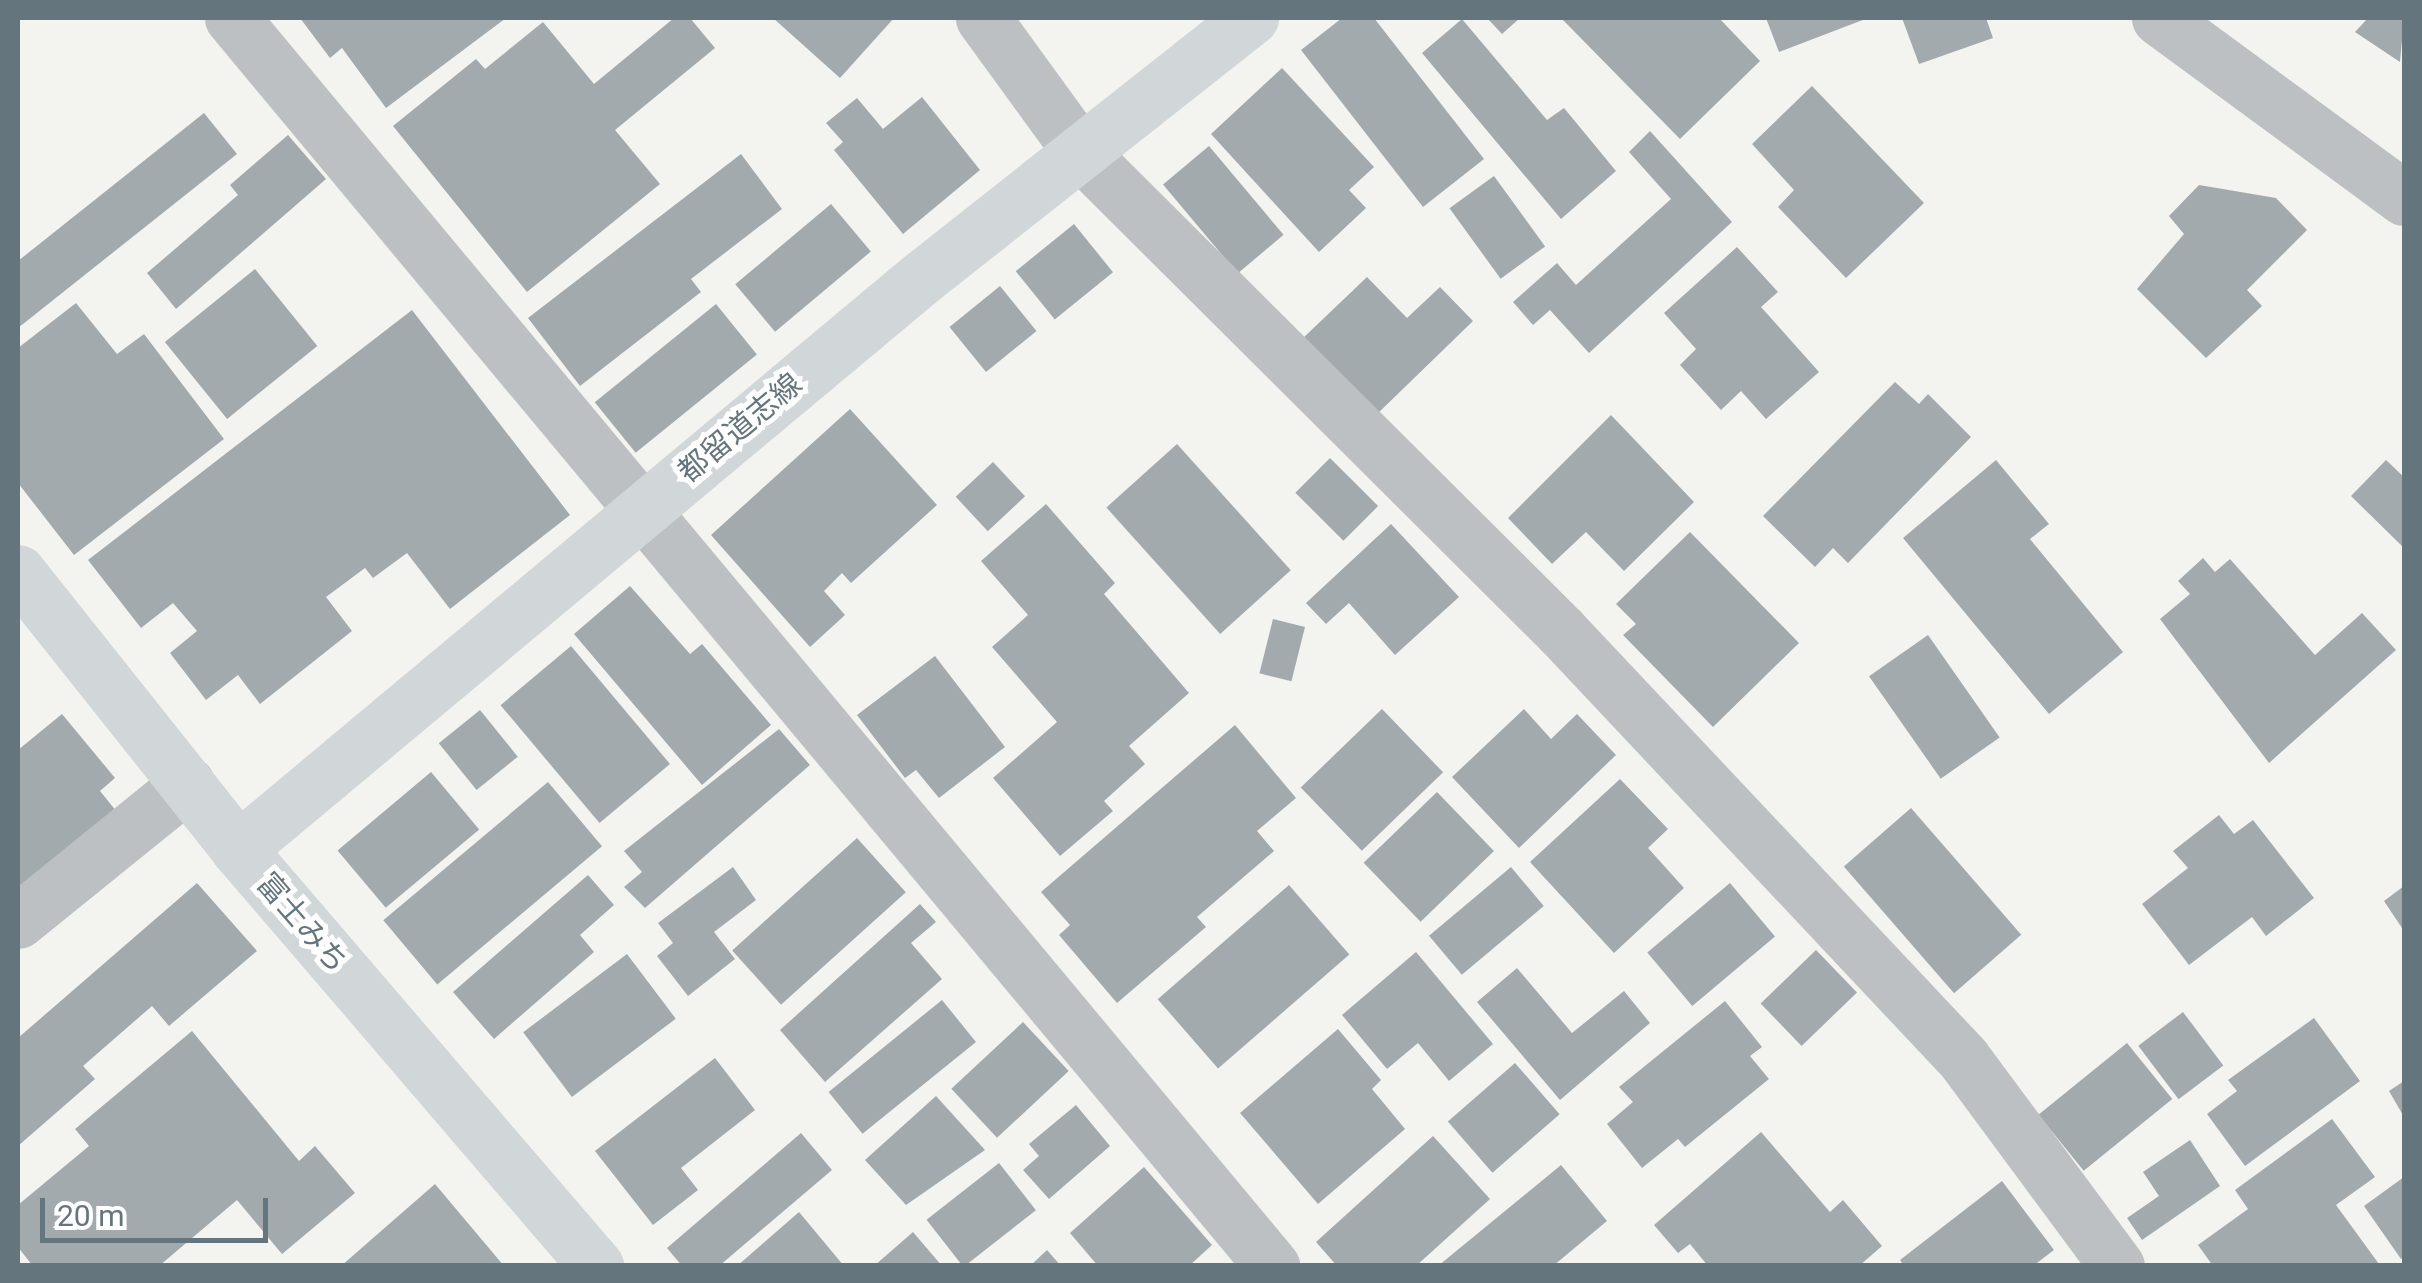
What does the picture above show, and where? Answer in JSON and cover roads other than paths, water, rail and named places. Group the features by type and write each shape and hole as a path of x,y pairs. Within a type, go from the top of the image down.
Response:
{"main road":[{"name":"都留道志線","path":"238,849 639,513 1250,18"},
{"name":"富士みち","path":"18,572 238,849 596,1266"}],"street":[{"path":"232,18 639,513 1272,1266"},
{"path":"984,18 1082,152 1561,630 1963,1058 2117,1266"},
{"path":"2159,18 2404,198"},
{"path":"18,921 187,784"}]}
